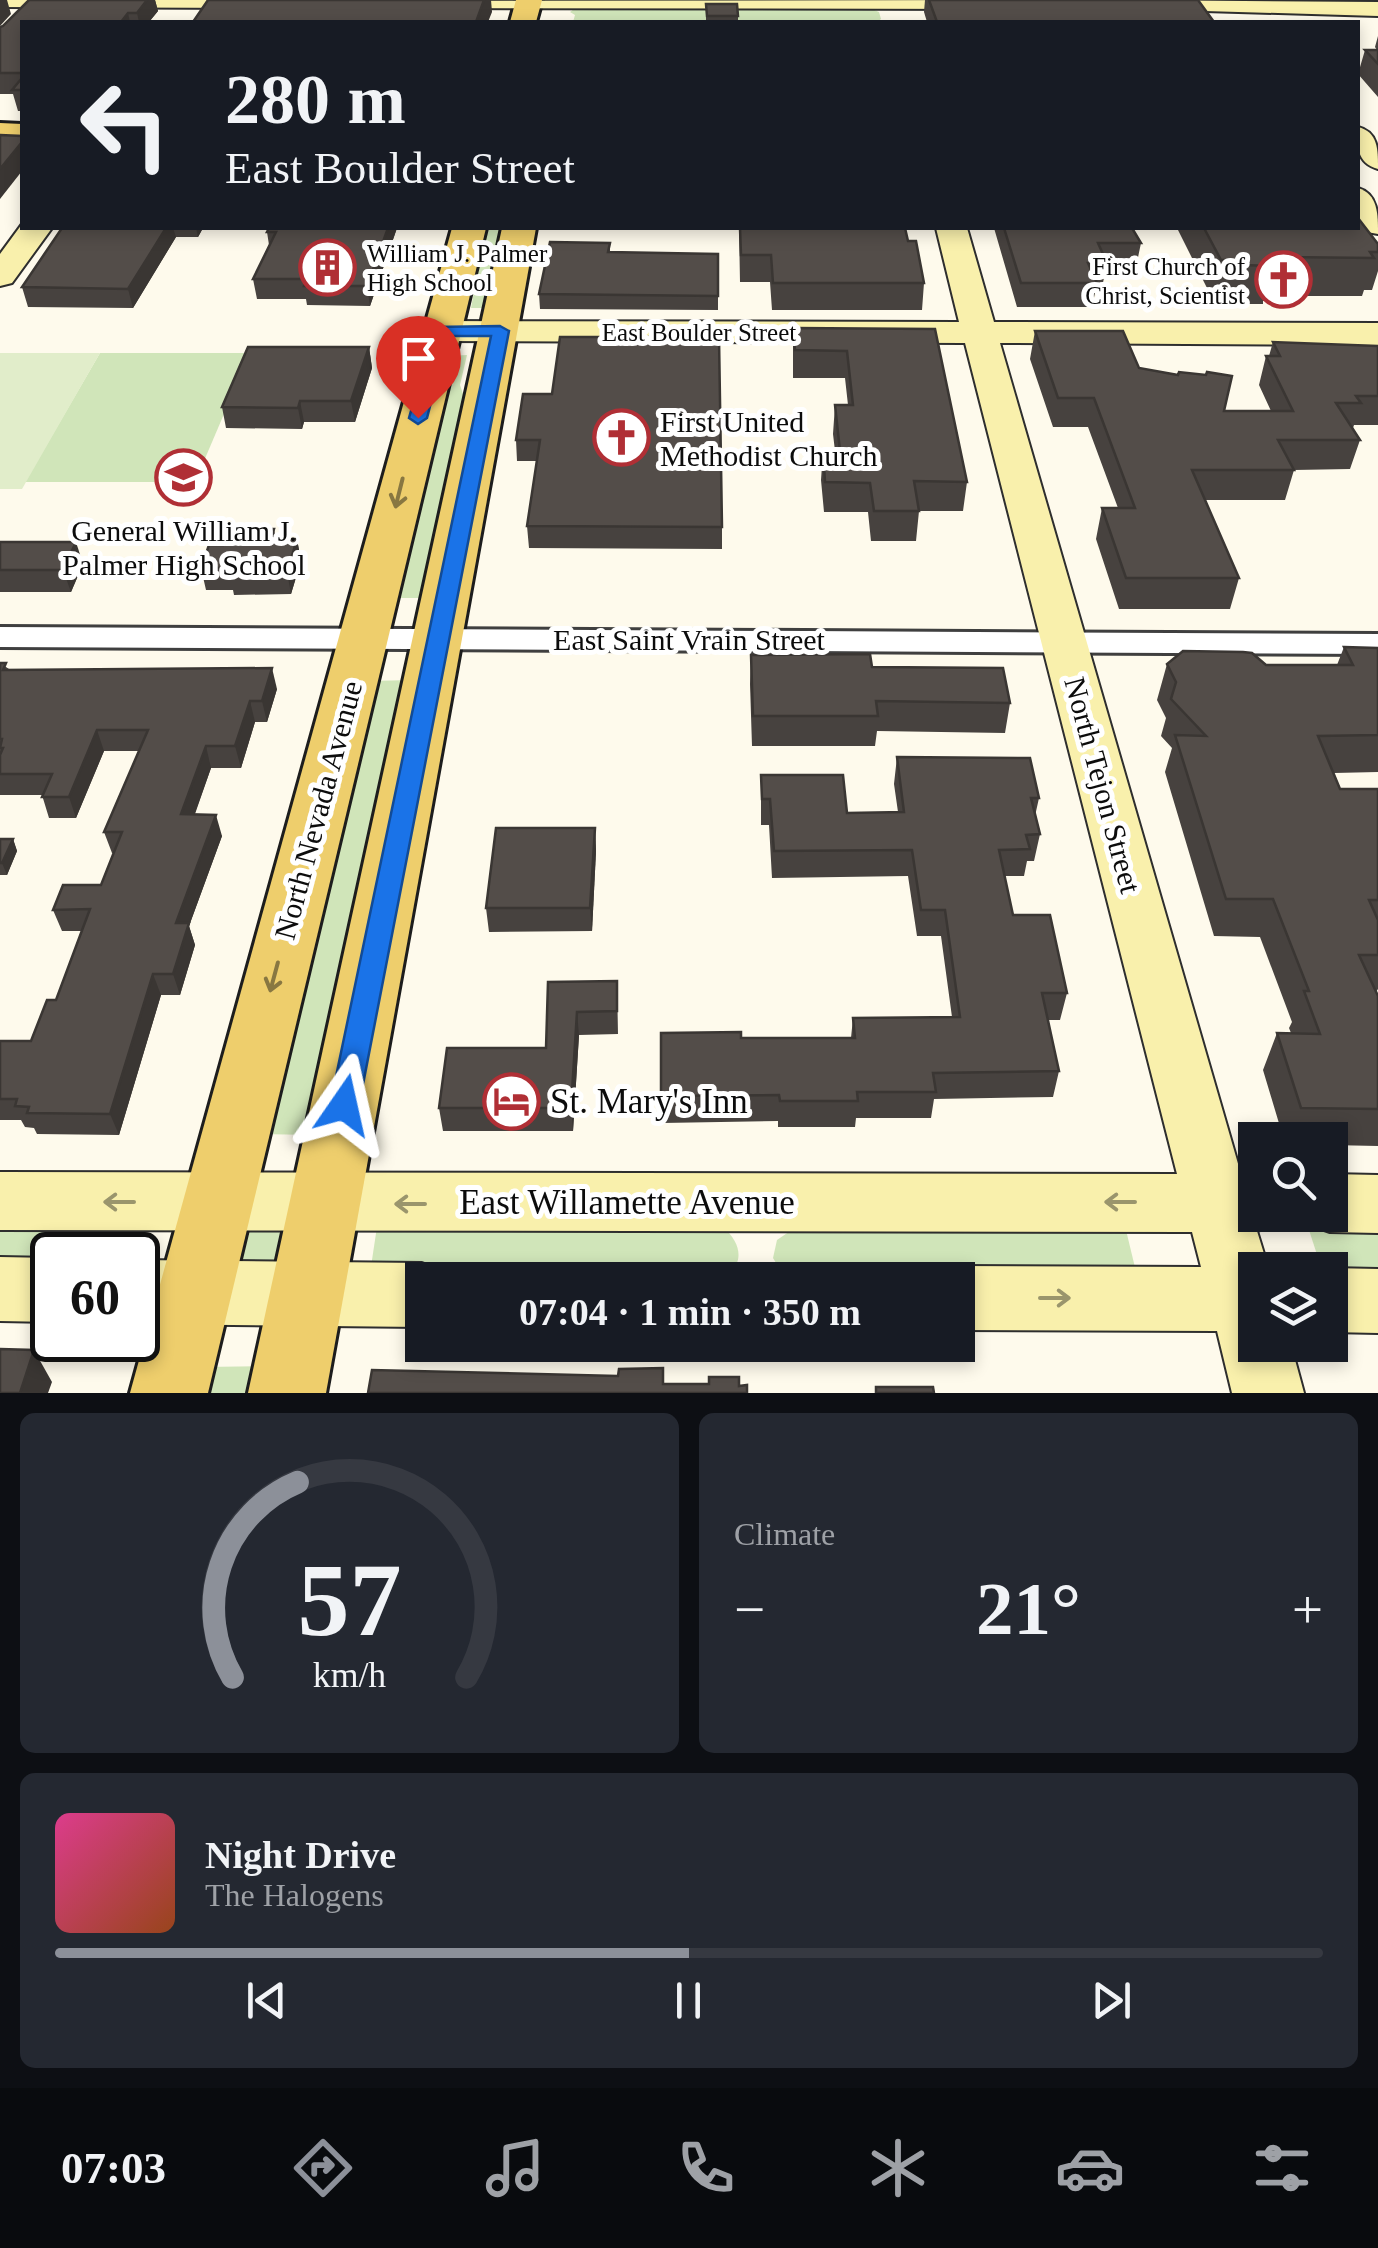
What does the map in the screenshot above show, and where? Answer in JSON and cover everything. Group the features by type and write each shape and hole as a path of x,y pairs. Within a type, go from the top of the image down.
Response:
{"main road":[{"name":"North Nevada Avenue","path":"169,1393 166,1292 217,1202 468,230"},
{"path":"288,1393 519,230"}],"street":[{"path":"0,0 293,1"},
{"path":"20,19 38,0"},
{"path":"405,1 891,8 1015,2"},
{"path":"1112,2 1218,8 1378,9"},
{"path":"1360,138 1378,160"},
{"path":"1360,201 1378,225"},
{"path":"0,276 34,230"},
{"name":"North Tejon Street","path":"952,230 1064,642 1236,1203 1243,1252"},
{"name":"East Boulder Street","path":"440,331 1378,334"},
{"name":"East Saint Vrain Street","path":"0,637 1378,644"},
{"name":"East Willamette Avenue","path":"0,1201 1236,1203"},
{"path":"1348,1204 1378,1204"},
{"path":"0,1289 30,1290"},
{"path":"166,1292 405,1295"},
{"path":"975,1299 1238,1321"},
{"path":"1348,1300 1378,1300"},
{"name":"North Tejon Street","path":"1261,1362 1268,1393"}],"green space":[{"path":"577,7 867,7 879,12 881,19 574,20 575,15 570,12"},
{"path":"477,230 508,230 491,308 471,308 476,281 469,262"},
{"path":"0,353 100,353 22,489 0,489"},
{"path":"100,353 250,353 195,482 25,482"},
{"path":"467,355 460,385 468,409 428,598 386,598 445,356"},
{"path":"413,680 313,1135 259,1134 369,681"},
{"path":"0,1214 148,1216 143,1232 30,1232 30,1270 0,1270"},
{"path":"378,1220 723,1227 739,1255 737,1262 405,1262 405,1280 369,1280"},
{"path":"1125,1226 1139,1284 975,1282 975,1262 775,1262 777,1240 796,1227"},
{"path":"242,1228 281,1230 282,1250 271,1268 236,1271"},
{"path":"1378,1230 1378,1284 1348,1276 1348,1252 1316,1252 1310,1232"},
{"path":"266,1366 260,1393 196,1393 203,1367"}],"building":[{"path":"29,0 147,0 137,13 128,13 123,20 20,20 20,73 0,73 3,26"},
{"path":"208,0 484,0 477,20 194,20"},
{"path":"929,0 1198,0 1213,20 936,20"},
{"path":"706,4 737,4 738,16 707,16"},
{"path":"1365,50 1378,50 1378,64"},
{"path":"0,135 20,136 20,144 0,169"},
{"path":"1360,221 1378,244 1378,252 1370,252 1374,258 1284,257 1287,263 1271,263 1273,266 1221,260 1205,230 1360,230"},
{"path":"61,230 165,230 128,289 22,287"},
{"name":"William J. Palmer High School","path":"387,230 367,286 304,286 306,279 253,279 276,232 267,232"},
{"path":"740,230 905,230 908,241 916,241 924,283 773,283 771,255 741,255"},
{"path":"1005,230 1133,230 1141,243 1098,243 1107,263 1088,263 1097,283 1021,283"},
{"path":"550,242 610,243 608,252 718,254 718,296 539,294"},
{"path":"793,328 935,329 967,482 914,481 919,511 874,511 870,483 825,482 823,451 840,451 835,405 853,405 847,351 795,350"},
{"path":"1035,331 1123,331 1139,368 1178,375 1207,372 1232,376 1224,411 1293,411 1266,356 1280,356 1273,342 1378,346 1378,396 1356,396 1361,403 1336,403 1360,440 1278,440 1294,470 1192,470 1239,578 1126,578 1102,508 1135,508 1094,398 1058,398"},
{"name":"First United Methodist Church","path":"560,337 719,337 722,527 527,526 540,440 516,440 523,394 552,394"},
{"path":"248,347 369,347 351,401 300,401 298,408 222,407"},
{"path":"228,529 274,529 271,539 297,539 287,572 201,568 209,545 223,545"},
{"path":"0,542 76,542 63,570 0,570"},
{"path":"1344,647 1378,648 1378,735 1318,736 1340,789 1378,789 1378,900 1369,900 1378,920 1378,955 1359,955 1378,996 1378,1109 1301,1108 1277,1033 1320,1034 1304,991 1309,991 1273,899 1226,899 1175,735 1206,736 1171,699 1176,682 1167,664 1183,651 1252,653 1266,665 1353,665"},
{"path":"870,654 872,667 1003,668 1010,703 876,701 878,716 753,716 751,655"},
{"path":"0,663 6,663 3,670 272,668 262,701 250,701 235,746 206,746 181,814 216,815 176,923 189,923 173,974 153,974 110,1114 27,1113 29,1107 15,1106 17,1099 0,1099 0,1041 31,1041 47,1000 56,1000 90,909 53,910 63,885 101,885 122,832 104,832 148,730 97,730 69,797 42,797 52,774 0,774"},
{"path":"897,757 1030,758 1039,798 1031,798 1040,834 1026,835 1030,849 999,850 1013,915 1050,915 1067,993 1042,993 1059,1071 933,1073 936,1092 857,1092 858,1101 780,1101 779,1095 661,1096 661,1033 741,1032 741,1038 855,1038 853,1018 960,1017 945,910 921,910 912,850 774,851 770,799 762,799 761,775 843,775 847,813 904,812"},
{"path":"496,828 595,828 590,908 486,908"},
{"path":"0,839 13,839 2,863 0,863"},
{"path":"617,981 617,1011 577,1012 571,1108 439,1108 447,1048 546,1048 548,982"},
{"path":"0,1349 30,1350 20,1393 0,1393"},
{"path":"663,1368 663,1384 709,1384 709,1377 739,1377 739,1386 747,1385 747,1393 368,1393 372,1370 618,1376 619,1369"},
{"path":"876,1387 933,1387 934,1393 876,1393"}],"place":[{"name":"William J. Palmer High School","path":"328,267"},
{"name":"First Church of Christ, Scientist","path":"1284,280"},
{"name":"First United Methodist Church","path":"621,438"},
{"name":"General William J. Palmer High School","path":"184,478"},
{"name":"St. Mary's Inn","path":"511,1101"}],"route":[{"path":"344,1105 500,331 440,331 418,418"}]}
